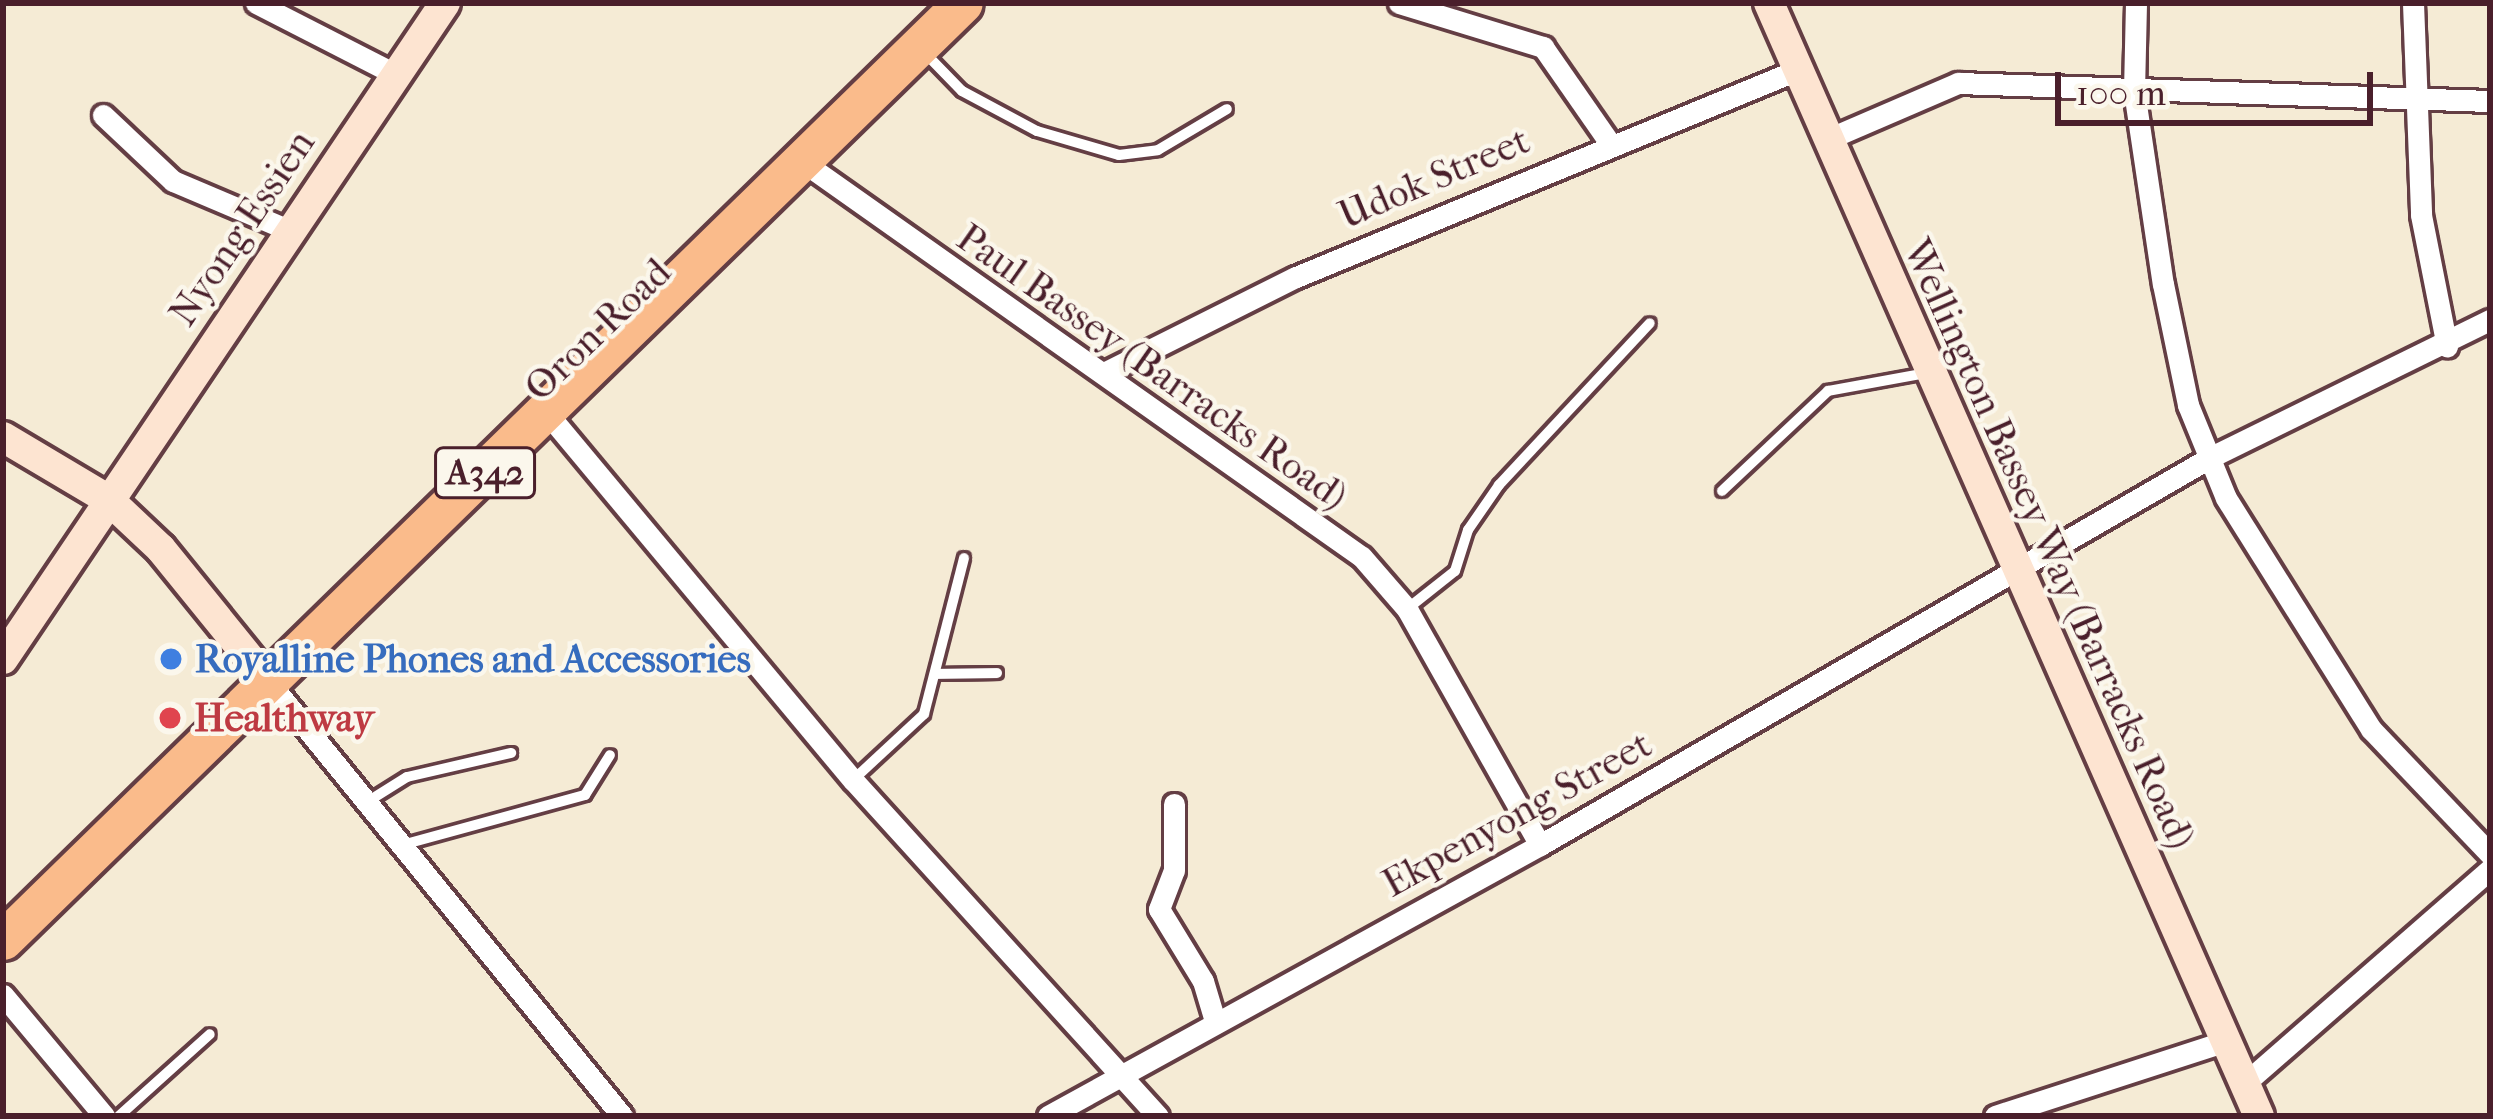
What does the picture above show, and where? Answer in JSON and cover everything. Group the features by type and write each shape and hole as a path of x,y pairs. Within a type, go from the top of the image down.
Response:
{"highway":[{"name":"Oron Road","path":"3,903 262,671 932,3"},
{"name":"A342","path":"3,940 262,671 547,413 963,3"}],"main road":[{"name":"Nyong Essien","path":"3,659 286,229 445,3"},
{"name":"Wellington Bassey Way (Barracks Road)","path":"1769,3 2259,1116"},
{"path":"3,437 110,500 262,671"}],"street":[{"path":"256,3 393,73"},
{"path":"1399,3 1543,47 1609,142"},
{"path":"2136,3 2134,91 2171,325 2188,405 2226,499 2322,662 2371,729 2490,854"},
{"path":"2413,3 2421,215 2447,346"},
{"name":"Udok Street","path":"1108,371 1296,277 1609,142 1798,70"},
{"path":"1828,139 1958,83 2490,101"},
{"path":"103,115 173,181 286,229"},
{"name":"Paul Bassey (Barracks Road)","path":"803,162 982,294 1108,371 1362,557 1406,610 1540,844"},
{"name":"Ekpenyong Street","path":"1048,1116 1540,844 2019,572 2211,457 2447,346 2490,320"},
{"path":"547,413 853,780 1158,1116"},
{"path":"262,671 622,1116"},
{"path":"1174,804 1174,870 1159,909 1202,981 1215,1022"},
{"path":"2245,1083 2490,869"},
{"path":"3,995 104,1116"},
{"path":"1995,1116 2226,1041"}],"lane":[{"path":"918,46 981,101 1037,131 1119,155 1158,150 1227,109"},
{"path":"1406,610 1455,571 1468,530 1499,485 1649,323"},
{"path":"1722,491 1828,391 1929,373"},
{"path":"853,780 923,714 964,558"},
{"path":"935,674 997,673"},
{"path":"367,802 407,777 511,753"},
{"path":"402,845 585,795 610,755"},
{"path":"119,1116 209,1034"}],"place":[{"name":"Royalline Phones and Accessories","path":"171,659"},
{"name":"Healthway","path":"170,718"}]}
